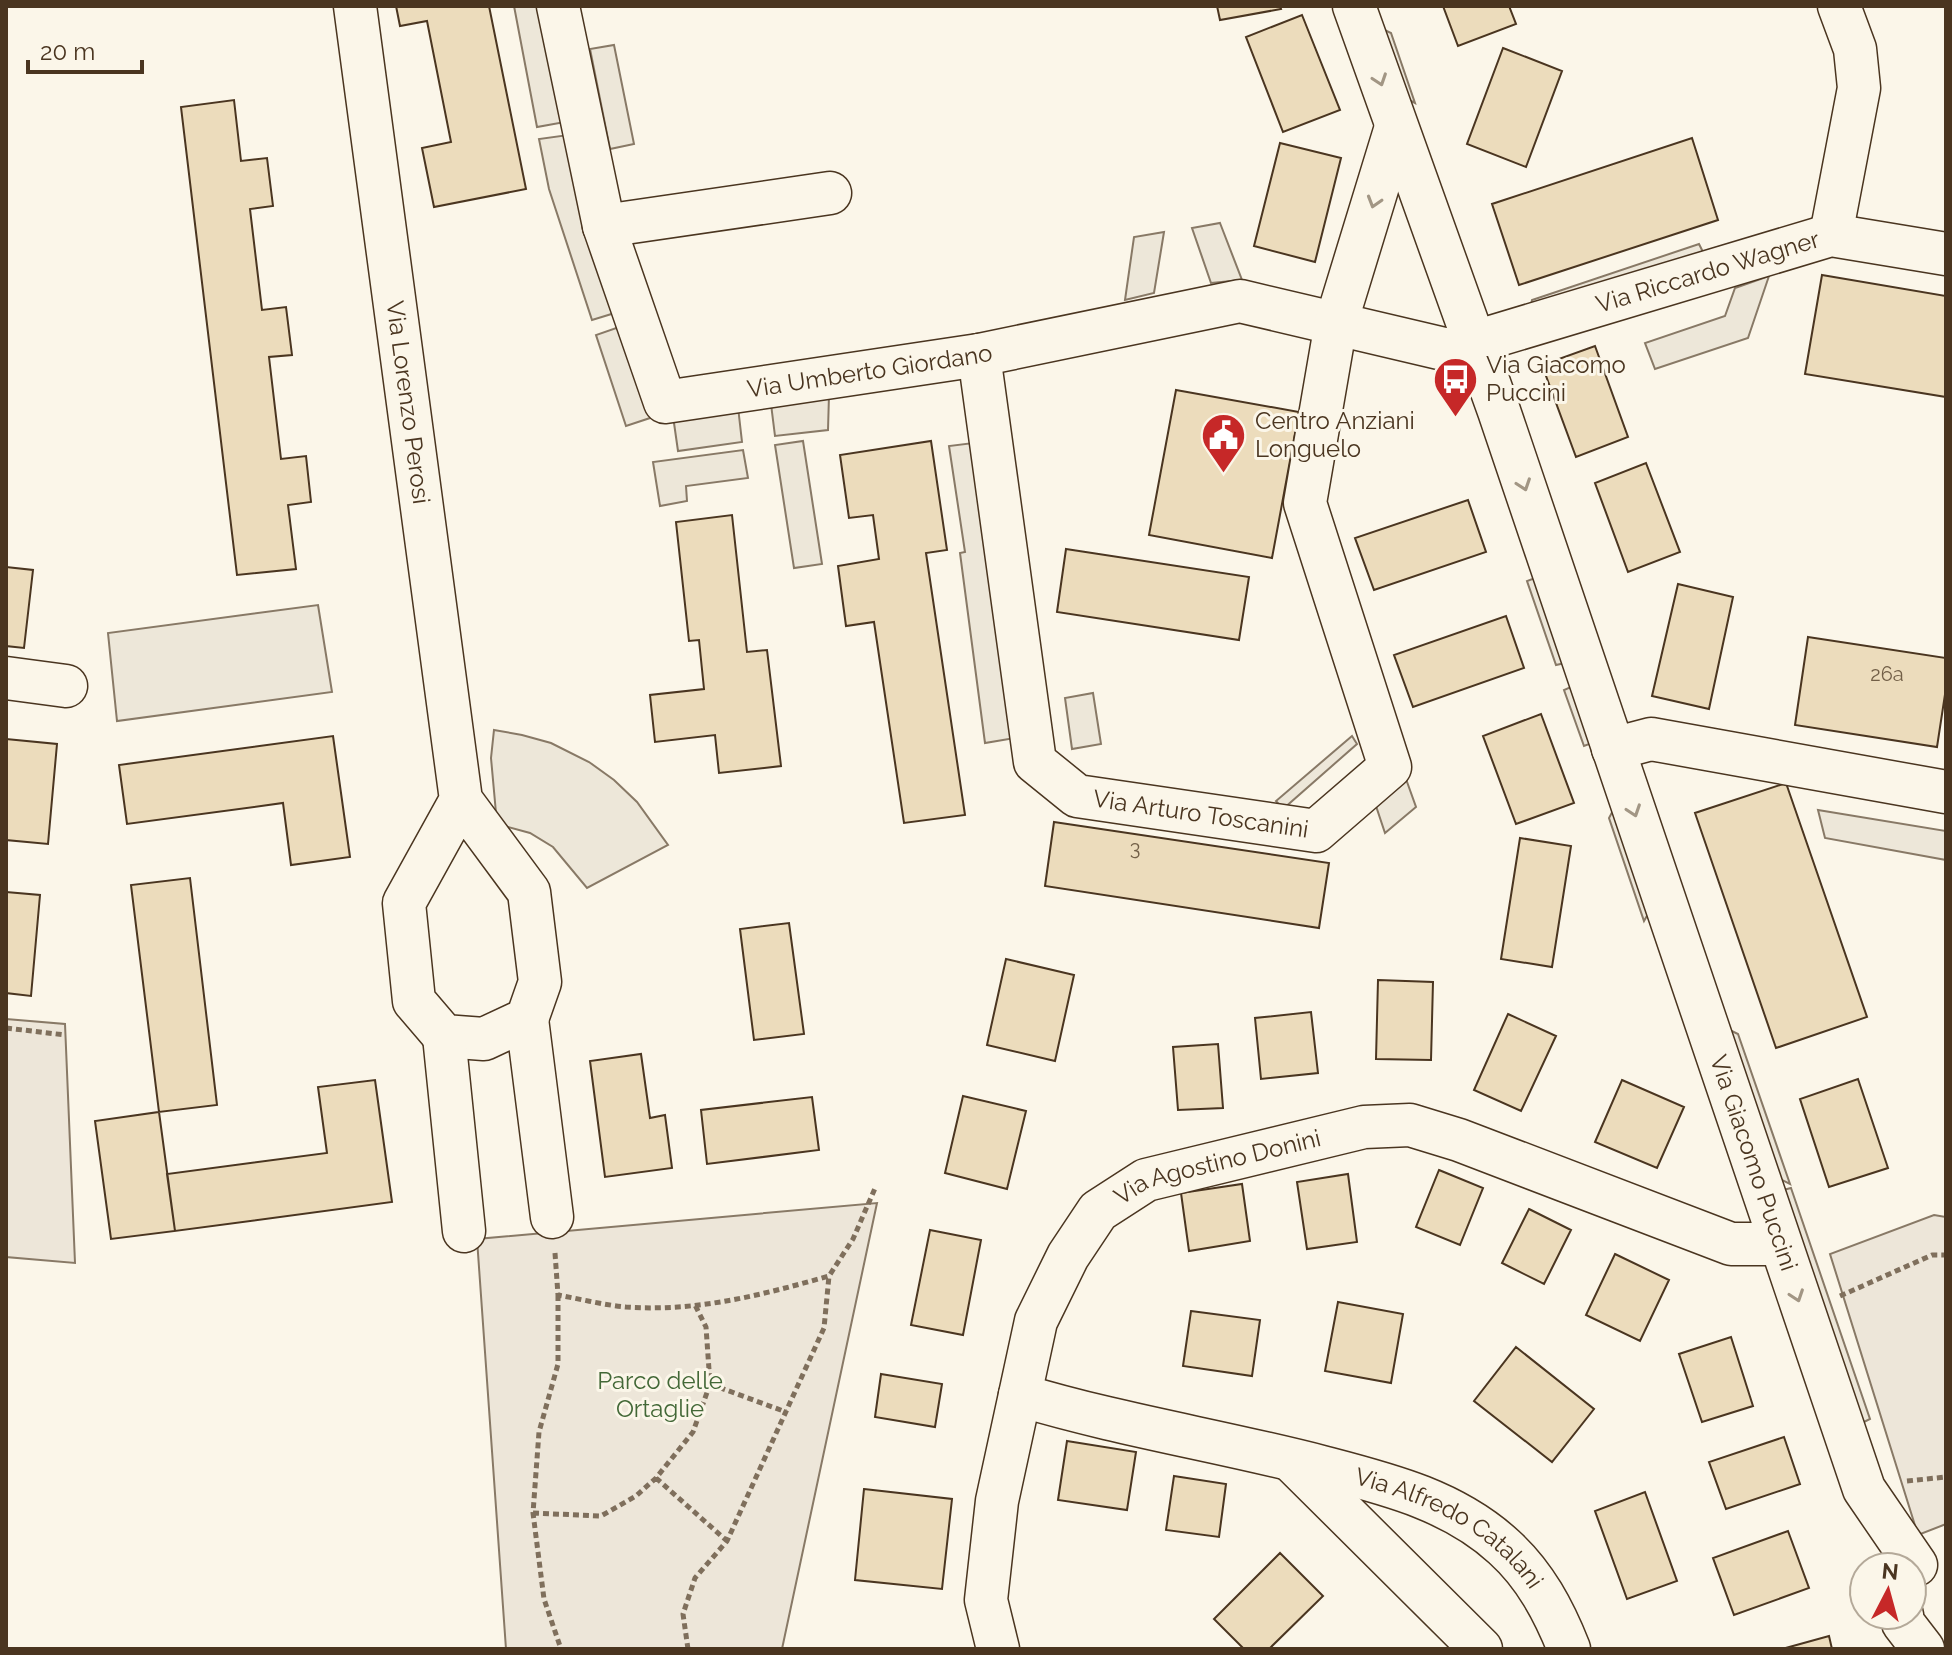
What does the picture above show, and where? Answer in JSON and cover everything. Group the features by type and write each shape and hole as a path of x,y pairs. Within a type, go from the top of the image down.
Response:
{"street":[{"name":"Via Lorenzo Perosi","path":"355,6 461,800 529,892 540,982 527,1019"},
{"name":"Via Umberto Giordano","path":"558,6 604,226 665,402 979,355 1240,301 1448,350 1472,341"},
{"name":"Via Giacomo Puccini","path":"1354,6 1499,411 1778,1244 1864,1489 1916,1551"},
{"path":"1831,235 1859,88 1855,49 1839,6"},
{"name":"Via Arturo Toscanini","path":"979,355 1035,762 1077,796 1316,831 1390,767 1305,503 1336,323 1396,127"},
{"path":"604,226 830,193"},
{"name":"Via Riccardo Wagner","path":"1472,341 1831,235 1946,254"},
{"path":"6,678 66,686"},
{"path":"1613,749 1651,739 1946,792"},
{"path":"461,800 404,903 414,1001 444,1036 464,1231"},
{"path":"444,1036 484,1039 527,1019 552,1217"},
{"name":"Via Agostino Donini","path":"998,1649 986,1600 997,1501 1036,1321 1068,1256 1098,1211 1146,1180 1364,1127 1410,1125 1459,1140 1731,1244 1778,1244"},
{"name":"Via Alfredo Catalani","path":"1020,1395 1289,1458 1396,1487 1452,1509 1504,1546 1530,1575 1556,1617 1569,1649"},
{"name":"Via Alfredo Catalani","path":"1289,1458 1481,1649"},
{"path":"1909,1631 1923,1649"}],"path":[{"path":"6,1028 65,1035"},
{"path":"688,1649 683,1614 695,1578 727,1541 824,1328 829,1276 853,1239 876,1186"},
{"path":"552,1217 558,1295 558,1364 539,1432 533,1513 544,1599 561,1649"},
{"path":"1803,1313 1932,1255 1946,1255"},
{"path":"558,1295 626,1307 695,1305 750,1298 829,1276"},
{"path":"533,1513 601,1516 636,1496 656,1478 693,1432 710,1384 706,1327 695,1305"},
{"path":"710,1384 786,1412"},
{"path":"656,1478 727,1541"}],"green space":[{"path":"6,1019 65,1024 75,1263 6,1257"},
{"name":"Parco delle Ortaglie","path":"877,1203 782,1649 506,1649 477,1239"},
{"path":"1934,1215 1946,1217 1946,1524 1918,1535 1830,1254"}],"shaded area":[{"path":"514,6 544,6 565,122 537,127"},
{"path":"1359,18 1391,33 1415,103 1387,89"},
{"path":"614,45 634,144 610,149 590,49"},
{"path":"568,135 618,312 592,320 549,189 539,139"},
{"path":"1220,223 1242,280 1211,283 1192,228"},
{"path":"1164,232 1154,293 1125,300 1134,237"},
{"path":"1699,244 1704,254 1529,314 1532,300"},
{"path":"1769,276 1748,338 1655,369 1645,343 1725,316 1735,288"},
{"path":"622,326 653,417 626,426 596,335"},
{"path":"829,395 828,430 775,436 771,404"},
{"path":"738,407 742,442 678,451 673,416"},
{"path":"803,441 822,564 794,568 775,445"},
{"path":"973,443 1015,738 985,743 960,553 965,552 949,446"},
{"path":"743,450 748,478 686,486 687,501 660,506 653,462"},
{"path":"1535,578 1565,663 1556,665 1527,581"},
{"path":"318,605 332,692 117,721 108,633"},
{"path":"1573,686 1592,743 1584,746 1564,690"},
{"path":"1093,693 1101,744 1072,749 1065,698"},
{"path":"494,730 551,743 589,762 637,802 668,845 587,888 553,847 530,833 497,824 491,758"},
{"path":"1352,736 1357,744 1283,809 1276,801"},
{"path":"1406,779 1416,807 1385,833 1376,806"},
{"path":"1625,788 1659,895 1644,921 1609,818"},
{"path":"1818,810 1946,831 1946,860 1825,838"},
{"path":"1705,1018 1738,1034 1790,1184 1760,1169"},
{"path":"1791,1188 1870,1419 1862,1423 1779,1191"}],"building":[{"path":"396,6 489,6 526,189 434,207 422,148 451,142 427,21 400,26"},
{"path":"1217,6 1280,6 1281,9 1220,20"},
{"path":"1443,6 1509,6 1516,24 1458,46"},
{"path":"1302,15 1340,110 1283,132 1246,37"},
{"path":"1503,48 1562,71 1526,167 1467,144"},
{"path":"234,100 241,161 267,158 273,206 250,209 262,310 286,307 292,355 269,357 281,459 306,456 311,502 288,505 296,569 237,575 181,107"},
{"path":"1692,138 1718,220 1519,285 1492,204"},
{"path":"1280,143 1341,158 1315,262 1254,246"},
{"path":"1822,275 1946,296 1946,397 1805,374"},
{"path":"1595,346 1628,437 1576,457 1542,365"},
{"name":"Centro Anziani Longuelo","path":"1176,390 1299,412 1272,558 1149,535"},
{"path":"931,441 947,550 926,553 965,815 904,823 874,622 846,626 838,566 879,559 873,515 849,518 840,455"},
{"path":"1646,463 1680,552 1628,572 1595,483"},
{"path":"1468,500 1486,552 1374,590 1355,538"},
{"path":"732,515 747,652 767,650 781,766 719,773 715,735 655,742 650,695 704,689 699,640 689,641 676,522"},
{"path":"1066,549 1249,577 1239,640 1057,612"},
{"path":"6,567 33,570 24,648 6,646"},
{"path":"1678,584 1733,597 1709,709 1652,696"},
{"path":"1506,616 1524,668 1413,707 1394,655"},
{"path":"1808,637 1946,658 1946,688 1937,747 1795,725"},
{"path":"1541,714 1574,803 1516,824 1483,736"},
{"path":"333,736 350,857 291,865 283,803 127,824 119,765"},
{"path":"6,739 57,744 48,844 6,840"},
{"path":"1786,783 1867,1017 1776,1048 1695,813"},
{"path":"1054,822 1329,863 1319,928 1045,886"},
{"path":"1520,838 1571,846 1552,967 1501,959"},
{"path":"190,878 217,1105 159,1112 131,885"},
{"path":"6,892 40,895 31,996 6,993"},
{"path":"789,923 804,1034 754,1040 740,929"},
{"path":"1006,959 1074,975 1055,1061 987,1045"},
{"path":"1378,980 1433,982 1431,1060 1376,1059"},
{"path":"1311,1012 1318,1073 1261,1079 1255,1018"},
{"path":"1508,1014 1556,1036 1521,1111 1474,1090"},
{"path":"1218,1044 1223,1108 1178,1110 1173,1047"},
{"path":"641,1054 650,1118 665,1115 672,1168 605,1177 590,1061"},
{"path":"1858,1079 1888,1168 1829,1187 1800,1099"},
{"path":"375,1080 392,1202 175,1231 167,1174 327,1153 318,1087"},
{"path":"1622,1080 1684,1107 1657,1168 1595,1142"},
{"path":"963,1096 1026,1111 1007,1189 945,1173"},
{"path":"812,1097 819,1150 707,1164 701,1110"},
{"path":"159,1112 175,1231 111,1239 95,1121"},
{"path":"1439,1170 1483,1188 1460,1245 1416,1227"},
{"path":"1348,1174 1357,1242 1307,1249 1297,1182"},
{"path":"1242,1184 1250,1241 1189,1251 1181,1193"},
{"path":"1529,1209 1571,1230 1544,1284 1502,1263"},
{"path":"930,1230 981,1240 963,1335 911,1325"},
{"path":"1615,1254 1669,1280 1640,1341 1586,1315"},
{"path":"1338,1302 1403,1314 1391,1383 1325,1371"},
{"path":"1191,1311 1260,1320 1252,1376 1183,1366"},
{"path":"1731,1337 1753,1406 1702,1422 1679,1354"},
{"path":"1516,1347 1594,1409 1552,1462 1474,1401"},
{"path":"881,1374 942,1384 935,1427 875,1417"},
{"path":"1784,1437 1800,1484 1726,1509 1709,1462"},
{"path":"1067,1441 1136,1452 1127,1510 1058,1500"},
{"path":"1174,1476 1226,1484 1219,1537 1166,1530"},
{"path":"864,1489 952,1499 942,1589 855,1580"},
{"path":"1645,1492 1677,1581 1627,1599 1595,1511"},
{"path":"1788,1531 1809,1588 1734,1615 1713,1558"},
{"path":"1280,1553 1323,1596 1269,1649 1244,1649 1214,1619"},
{"path":"1829,1636 1832,1649 1782,1649"}],"place":[{"name":"Via Giacomo Puccini","path":"1455,418"},
{"name":"Centro Anziani Longuelo","path":"1224,474"}]}
